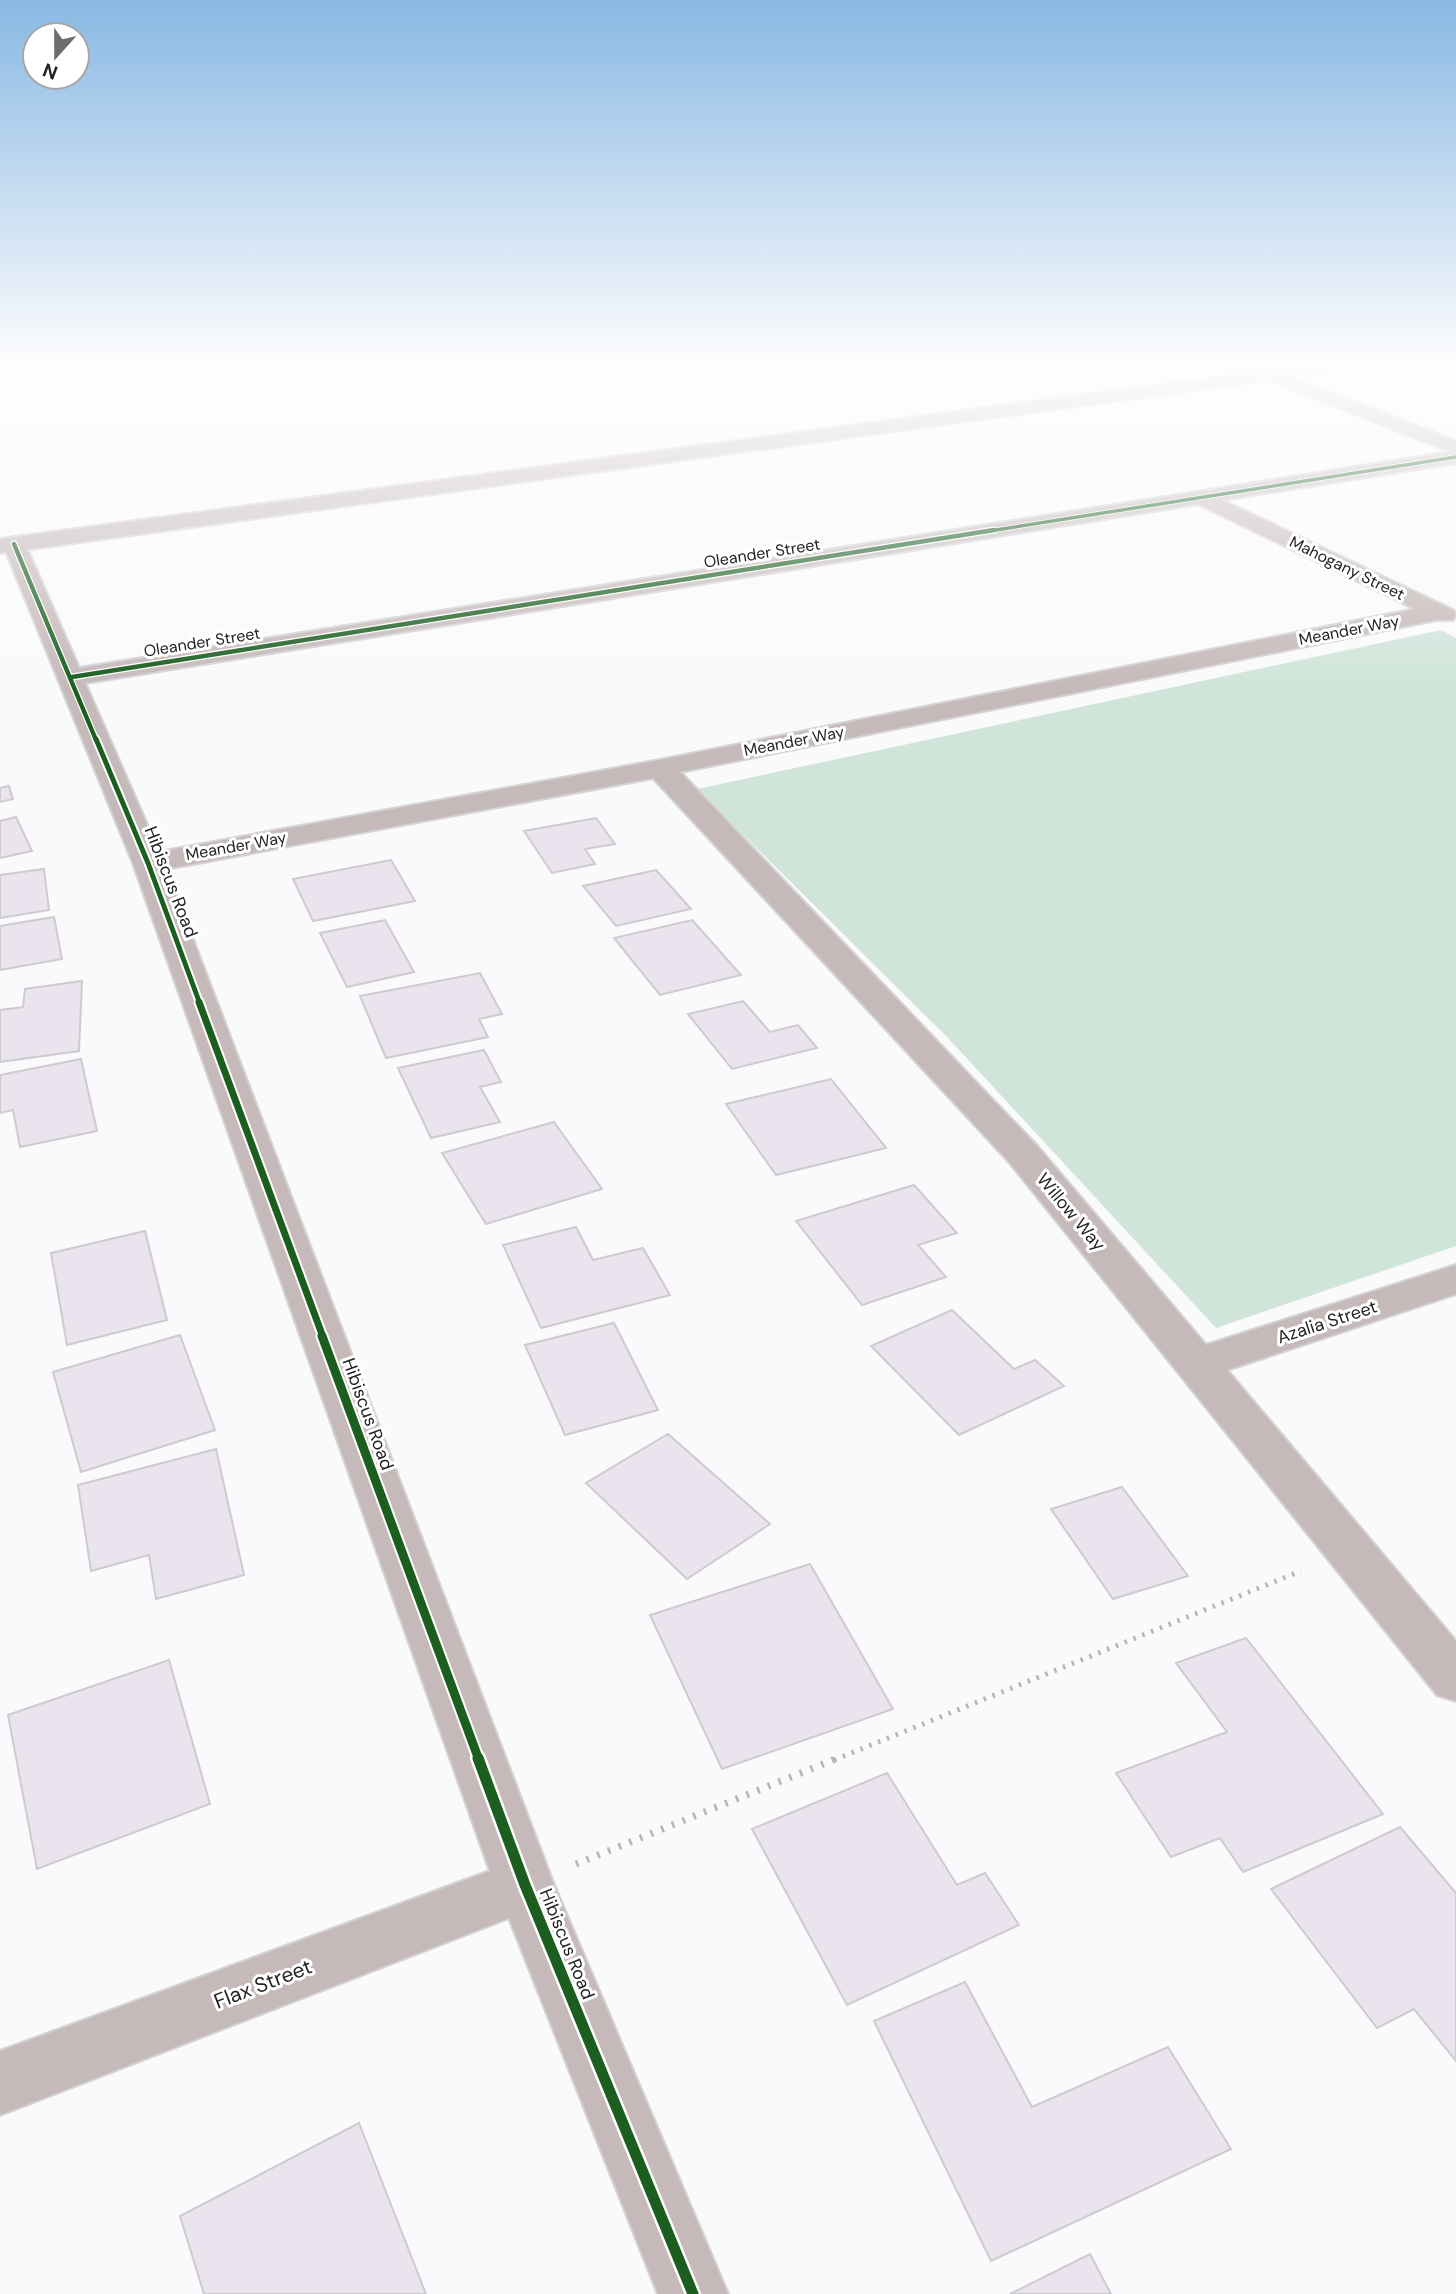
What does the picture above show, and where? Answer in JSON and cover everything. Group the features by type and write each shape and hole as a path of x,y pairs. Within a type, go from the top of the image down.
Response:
{"main road":[{"path":"7,545 535,474"}],"street":[{"name":"Oleander Street","path":"72,677 1350,474"},
{"name":"Mahogany Street","path":"1200,498 1447,616"},
{"name":"Hibiscus Road","path":"7,545 72,677 148,863 525,1885 693,2294"},
{"name":"Meander Way","path":"148,863 660,768 1447,616"},
{"name":"Willow Way","path":"660,768 1024,1155 1456,1679"},
{"name":"Azalia Street","path":"1198,1364 1456,1279"},
{"name":"Flax Street","path":"0,2083 525,1885"}],"path":[{"path":"525,1885 1351,1552"}],"green space":[{"path":"1441,630 1456,638 1456,1246 1216,1328 948,1038 697,789"}],"building":[{"path":"9,786 13,799 0,802 0,788"},
{"path":"16,817 32,851 0,858 0,821"},
{"path":"596,818 615,844 585,849 595,864 552,873 524,831"},
{"path":"391,860 415,901 313,921 293,879"},
{"path":"44,869 49,910 0,918 0,875"},
{"path":"656,870 691,909 616,926 583,886"},
{"path":"54,917 62,959 0,970 0,926"},
{"path":"385,920 414,972 347,987 320,933"},
{"path":"692,920 741,975 660,995 614,938"},
{"path":"480,973 502,1014 479,1019 488,1037 386,1058 360,996"},
{"path":"82,981 79,1051 0,1062 0,1010 23,1007 25,989"},
{"path":"743,1001 770,1032 798,1025 817,1048 732,1069 688,1014"},
{"path":"484,1050 501,1082 480,1087 500,1122 431,1138 398,1068"},
{"path":"81,1059 97,1131 20,1147 13,1110 0,1113 0,1075"},
{"path":"831,1079 886,1148 776,1175 726,1104"},
{"path":"554,1122 602,1189 486,1224 442,1153"},
{"path":"914,1185 957,1233 918,1245 946,1277 862,1305 796,1221"},
{"path":"576,1227 593,1260 643,1248 670,1295 541,1328 503,1245"},
{"path":"145,1231 167,1320 67,1345 51,1253"},
{"path":"952,1310 1014,1369 1035,1360 1064,1386 959,1435 871,1346"},
{"path":"614,1323 658,1410 565,1435 525,1345"},
{"path":"180,1335 215,1430 81,1472 53,1372"},
{"path":"668,1434 770,1524 687,1579 586,1483"},
{"path":"216,1449 244,1575 156,1599 149,1555 91,1571 78,1485"},
{"path":"1122,1487 1188,1576 1113,1599 1051,1509"},
{"path":"810,1564 893,1709 722,1769 650,1615"},
{"path":"1246,1638 1383,1814 1243,1872 1220,1838 1171,1857 1116,1773 1227,1732 1176,1663"},
{"path":"169,1660 210,1804 37,1869 8,1715"},
{"path":"887,1773 957,1885 985,1873 1019,1925 847,2005 752,1829"},
{"path":"1400,1827 1456,1893 1456,2061 1414,2009 1377,2028 1271,1889"},
{"path":"965,1982 1032,2107 1168,2047 1231,2149 991,2261 874,2021"},
{"path":"359,2123 426,2294 204,2294 180,2216"},
{"path":"1090,2254 1111,2294 1010,2294"}],"cycle path":[{"path":"72,677 1349,474"},
{"path":"14,544 148,863 525,1885 693,2294"}]}
